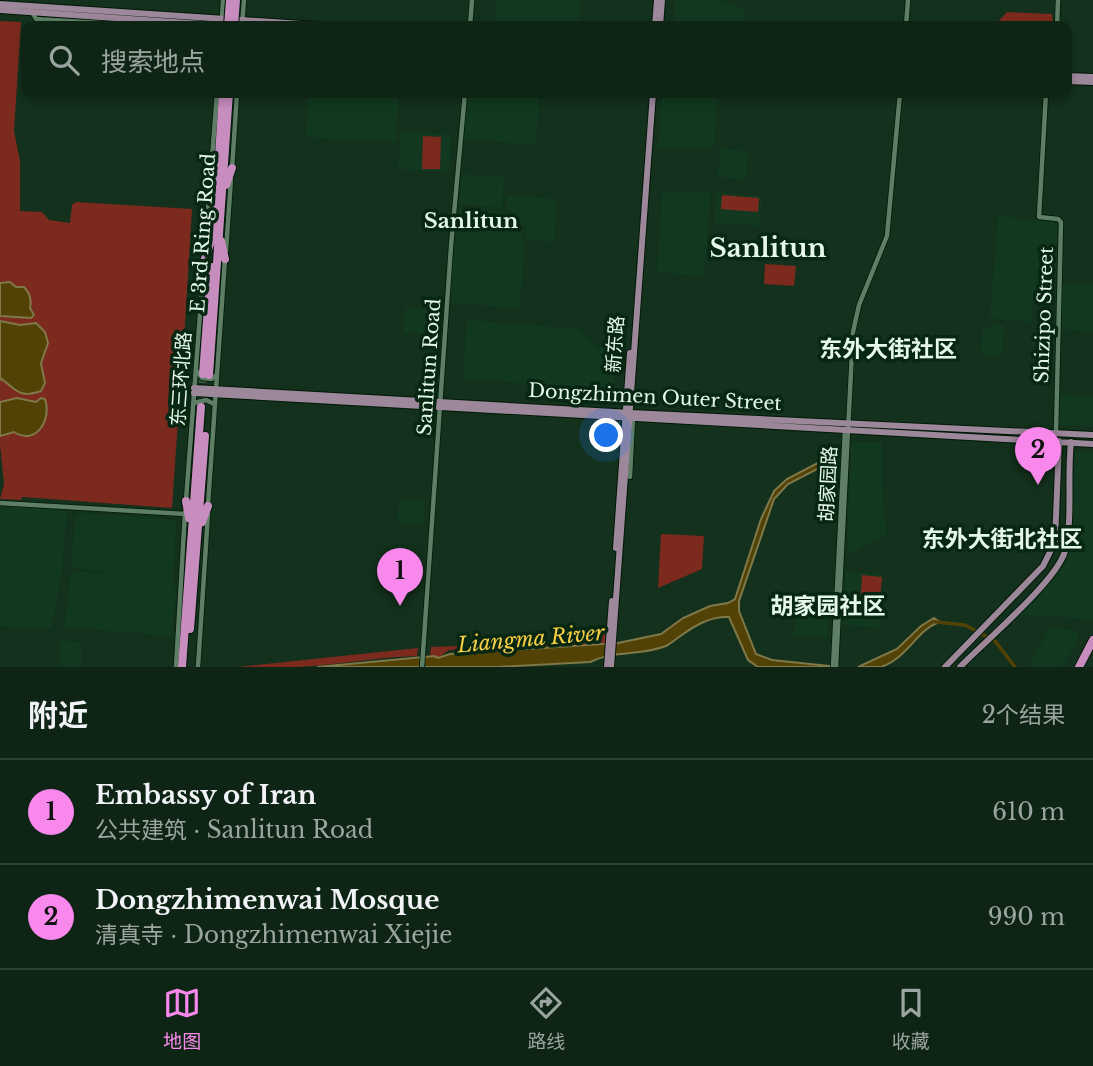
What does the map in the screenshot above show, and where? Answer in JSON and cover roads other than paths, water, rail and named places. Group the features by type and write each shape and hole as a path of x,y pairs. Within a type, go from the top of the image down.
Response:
{"highway":[{"path":"230,0 231,21"},
{"path":"232,21 236,0"},
{"name":"E 3rd Ring Road","path":"206,372 223,98"},
{"name":"E 3rd Ring Road","path":"218,198 228,98"},
{"path":"211,166 218,198"},
{"path":"218,198 232,168"},
{"path":"204,261 216,233"},
{"path":"216,233 225,259"},
{"path":"185,667 204,406"},
{"path":"186,501 195,529 189,567 187,639"},
{"path":"195,529 201,524 208,506"},
{"path":"180,583 189,567"},
{"path":"1081,667 1093,640"},
{"path":"1081,667 1093,649"}],"main road":[{"path":"657,21 659,0"},
{"path":"0,4 197,21"},
{"path":"0,10 31,8"},
{"path":"1072,78 1093,80"},
{"name":"新东路","path":"609,664 652,98"},
{"name":"Dongzhimen Outer Street","path":"194,390 846,431 1071,442"},
{"name":"Dongzhimen Outer Street","path":"629,416 849,422 1093,435"},
{"path":"945,667 997,615 1053,550 1060,442 1056,432"},
{"path":"1056,432 1071,442 1093,444"},
{"path":"960,667 1059,566 1067,534 1071,442"},
{"path":"1056,533 1067,534"},
{"path":"997,615 1005,623"}],"street":[{"path":"222,21 223,0"},
{"path":"243,21 244,0"},
{"path":"470,21 472,0"},
{"path":"906,21 908,0"},
{"path":"1057,21 1058,0"},
{"path":"31,8 36,19 68,21"},
{"name":"东三环北路","path":"176,667 186,501 204,406 216,392 206,372 204,261 216,98"},
{"name":"东三环北路","path":"198,667 208,506 204,406 194,390 206,372 225,259 237,98"},
{"name":"Sanlitun Road","path":"422,667 465,98"},
{"path":"849,422 855,318 887,236 900,98"},
{"name":"Shizipo Street","path":"1046,98 1039,217 1058,219 1061,222 1056,432"},
{"name":"新东路","path":"629,416 630,477"},
{"name":"胡家园路","path":"835,665 846,431 849,422"},
{"path":"0,503 185,514"}],"waterway":[{"path":"936,622 965,625 995,641 1015,667"}],"tunnel":[{"path":"201,407 203,374"}],"place":[{"name":"Dongzhimenwai Mosque","path":"1038,485"},
{"name":"Embassy of Iran","path":"400,606"}],"district":[{"name":"Sanlitun","path":"471,221"},
{"name":"Sanlitun","path":"768,248"},
{"name":"东外大街社区","path":"888,349"},
{"name":"东外大街北社区","path":"1002,539"},
{"name":"胡家园社区","path":"828,606"}],"water label":[{"name":"Liangma River","path":"531,639"}]}
